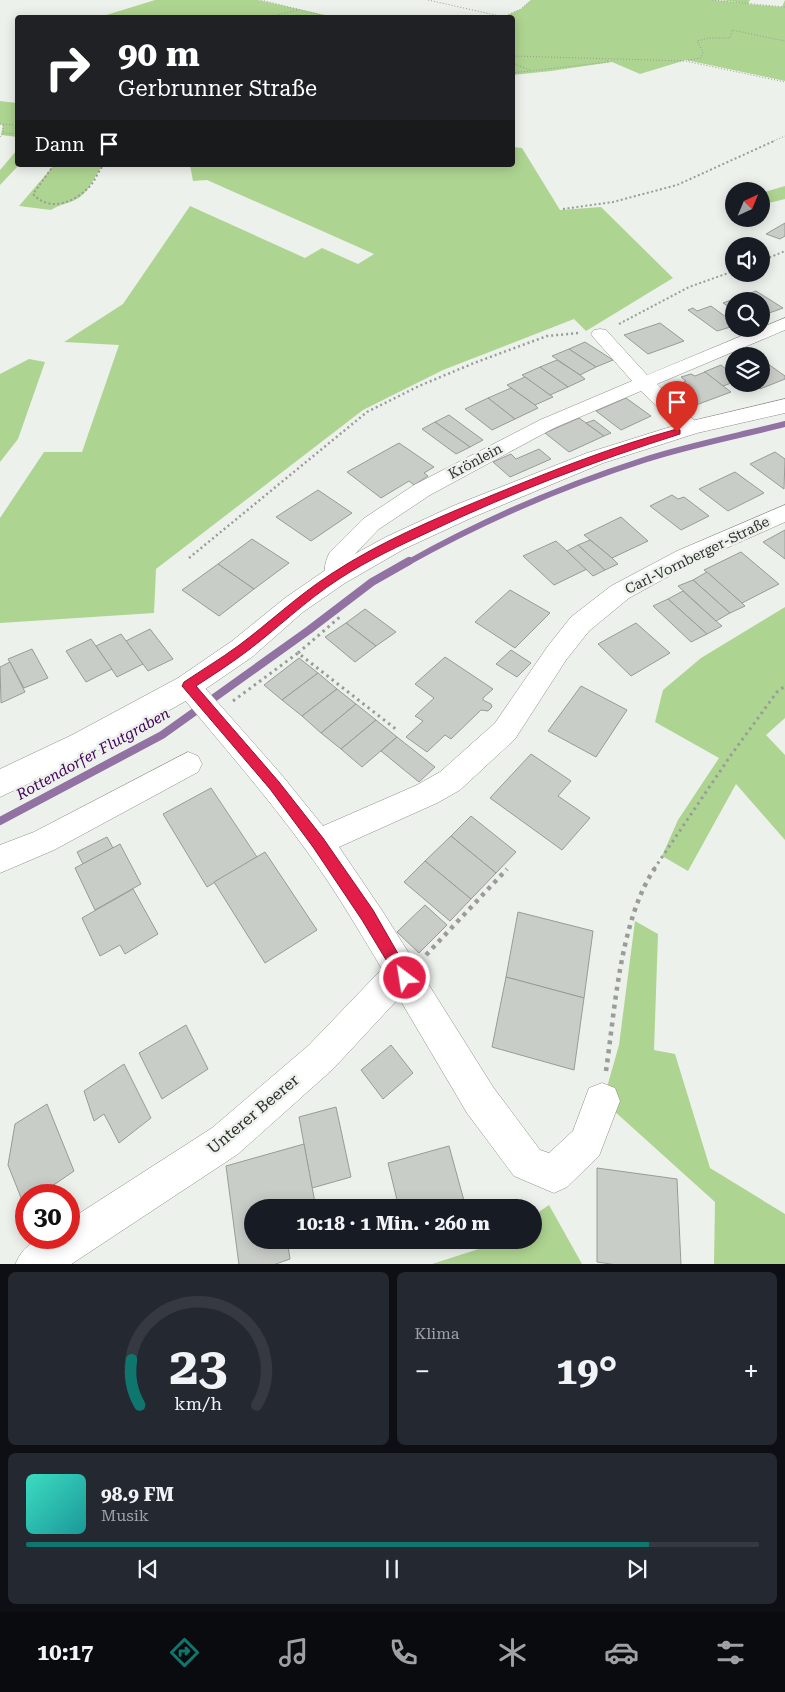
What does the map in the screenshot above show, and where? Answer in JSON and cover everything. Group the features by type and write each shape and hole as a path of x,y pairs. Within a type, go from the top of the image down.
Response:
{"street":[{"name":"Krönlein","path":"336,576 338,558 371,524 422,490 547,424 785,323"},
{"path":"600,334 644,383 690,428"},
{"path":"0,784 83,744 188,686 242,648 294,605 336,576 395,544 488,501 595,458 690,428 785,406"},
{"name":"Carl-Vornberger-Straße","path":"318,842 427,794 450,781 505,731 557,653 580,624 620,592 685,557 785,513"},
{"path":"188,686 274,786 318,842 368,915 480,1100 527,1163 554,1174 586,1143 602,1101"},
{"path":"0,860 44,841 188,764"},
{"name":"Unterer Beerer","path":"34,1264 225,1141 321,1057 403,975"}],"path":[{"path":"261,0 323,15"},
{"path":"428,0 494,15"},
{"path":"508,15 521,9 531,0"},
{"path":"712,0 785,7"},
{"path":"274,15 288,11 304,10"},
{"path":"685,61 701,58 702,52 697,41 705,37 730,38 732,30 785,41"},
{"path":"515,56 685,61 785,82"},
{"path":"515,73 605,64 609,62 607,60"},
{"path":"515,64 532,71"},
{"path":"0,137 3,133 2,125 15,125"},
{"path":"3,133 15,134"},
{"path":"563,208 613,202 676,185 785,136"},
{"path":"53,167 33,194 36,199 45,204 58,205 79,197 93,183 102,167"},
{"path":"770,257 785,251"},
{"path":"189,558 367,412 419,386 547,336 572,332 600,334 689,287 725,274"},
{"path":"212,713 298,653 342,616"},
{"path":"298,653 397,730"},
{"path":"602,1101 626,939 646,881 730,754 777,692 785,686"},
{"path":"403,975 507,869"}],"green space":[{"path":"155,0 258,0 325,15 106,15"},
{"path":"531,0 712,0 744,3 721,0 750,0 748,4 782,7 785,0 785,81 686,60 640,74 612,62 515,75 515,15 508,15 521,9"},
{"path":"0,101 15,103 15,137 1,135 3,125 0,124"},
{"path":"515,147 522,148 560,210 601,207 673,278 586,331 574,319 443,370 363,410 156,569 154,613 0,623 0,518 44,452 82,452 119,345 64,342 123,304 190,206 305,258 322,248 358,264 374,254 207,180 193,181 190,167 515,167"},
{"path":"15,152 15,167 17,167 0,185 0,170"},
{"path":"52,167 102,167 91,185 80,197 73,201 51,210 19,206"},
{"path":"785,186 785,199 770,203 770,190"},
{"path":"29,359 45,362 18,439 0,462 0,374"},
{"path":"785,607 785,718 766,735 785,755 785,840 736,784 688,871 662,856 678,820 719,758 655,722 663,690 701,658"},
{"path":"635,921 658,934 654,1050 675,1054 710,1168 785,1214 785,1264 714,1264 715,1202 603,1101 619,1045"},
{"path":"549,1205 582,1264 432,1264 479,1249 542,1249 542,1210"}],"building":[{"path":"785,223 785,236 780,239 766,234"},
{"path":"770,300 783,308 770,313"},
{"path":"711,306 725,316 725,329 717,331 688,310 693,308 697,311"},
{"path":"660,323 684,341 648,354 624,335"},
{"path":"585,342 613,360 596,367 569,349"},
{"path":"569,349 596,367 580,375 552,356"},
{"path":"557,360 585,379 568,387 540,367"},
{"path":"721,365 725,368 725,385 723,386 704,372"},
{"path":"770,365 785,376 785,379 770,385"},
{"path":"540,367 568,387 550,395 522,375"},
{"path":"705,372 725,387 725,392 731,392 696,405 672,387 686,381 681,377 691,374 695,376"},
{"path":"525,377 553,397 535,405 507,385"},
{"path":"511,388 538,408 515,419 488,398"},
{"path":"488,398 515,419 492,430 465,409"},
{"path":"626,398 651,416 621,430 596,411"},
{"path":"449,415 483,440 470,447 435,422"},
{"path":"579,418 604,436 569,452 545,433"},
{"path":"594,420 611,433 604,436 586,423"},
{"path":"435,422 470,447 456,454 422,429"},
{"path":"399,443 434,467 424,473 428,476 414,485 409,481 381,498 347,472"},
{"path":"539,449 551,459 510,477 493,462 511,454 516,459"},
{"path":"775,452 785,459 784,489 750,464"},
{"path":"735,472 764,493 728,511 699,489"},
{"path":"318,490 352,513 311,541 276,517"},
{"path":"672,495 678,499 684,497 709,516 681,530 650,506"},
{"path":"621,517 648,541 612,558 584,535"},
{"path":"785,530 785,559 763,542"},
{"path":"252,539 289,563 254,589 218,564"},
{"path":"590,540 618,564 605,570 578,545"},
{"path":"556,541 587,569 554,585 523,556"},
{"path":"578,545 605,570 593,576 567,551"},
{"path":"741,552 779,584 742,603 704,570"},
{"path":"218,564 254,589 219,616 182,590"},
{"path":"707,572 745,606 730,613 693,580"},
{"path":"693,580 730,613 716,621 678,586"},
{"path":"510,590 550,613 515,648 475,622"},
{"path":"683,591 722,626 707,634 668,599"},
{"path":"668,599 707,634 691,642 653,606"},
{"path":"365,609 396,632 376,646 346,623"},
{"path":"346,623 376,646 355,662 325,637"},
{"path":"636,623 670,653 631,676 598,644"},
{"path":"150,629 173,659 148,671 126,641"},
{"path":"121,634 143,664 117,677 96,646"},
{"path":"91,639 112,669 86,682 66,651"},
{"path":"32,649 48,678 24,688 8,659"},
{"path":"511,650 531,663 517,677 496,664"},
{"path":"445,657 493,689 483,698 492,707 488,711 481,710 451,739 445,735 427,752 406,737 423,721 415,716 434,698 415,684"},
{"path":"299,658 318,673 282,700 264,685"},
{"path":"10,662 25,692 1,703 0,667"},
{"path":"318,673 337,689 302,716 282,700"},
{"path":"581,686 627,710 596,757 548,731"},
{"path":"337,689 356,704 321,733 302,716"},
{"path":"356,704 376,720 341,749 321,733"},
{"path":"376,720 397,737 362,767 341,749"},
{"path":"397,737 435,767 419,782 381,751"},
{"path":"531,754 571,781 558,796 590,818 562,850 490,798"},
{"path":"211,788 257,857 207,887 163,814"},
{"path":"471,816 516,852 496,873 451,836"},
{"path":"451,836 496,873 471,899 425,861"},
{"path":"107,837 113,848 83,864 77,852"},
{"path":"120,844 141,884 95,910 75,868"},
{"path":"265,852 317,930 265,963 214,882"},
{"path":"425,861 471,899 450,921 404,882"},
{"path":"133,889 158,934 125,954 120,945 100,956 82,918"},
{"path":"425,905 447,925 419,953 397,932"},
{"path":"518,912 593,931 584,998 506,977"},
{"path":"506,977 584,998 574,1070 492,1047"},
{"path":"186,1025 208,1069 162,1099 139,1053"},
{"path":"391,1045 413,1073 383,1099 361,1070"},
{"path":"124,1064 151,1118 119,1143 104,1114 94,1121 84,1091"},
{"path":"47,1104 74,1171 55,1184 16,1184 8,1165 15,1124"},
{"path":"336,1107 351,1177 312,1188 299,1117"},
{"path":"304,1144 314,1199 244,1199 244,1249 288,1249 290,1259 276,1264 239,1264 226,1166"},
{"path":"449,1146 464,1199 397,1199 388,1163"},
{"path":"597,1168 677,1179 681,1264 610,1264 597,1262"}],"waterway":[{"name":"Rottendorfer Flutgraben","path":"407,563 494,519 583,481 696,445 785,424"},
{"name":"Rottendorfer Flutgraben","path":"0,821 162,735 309,630 372,582 409,561"}],"route":[{"path":"405,978 368,915 318,842 274,786 188,686 242,648 294,605 336,576 395,544 462,512 533,482 595,458 677,432"}]}
